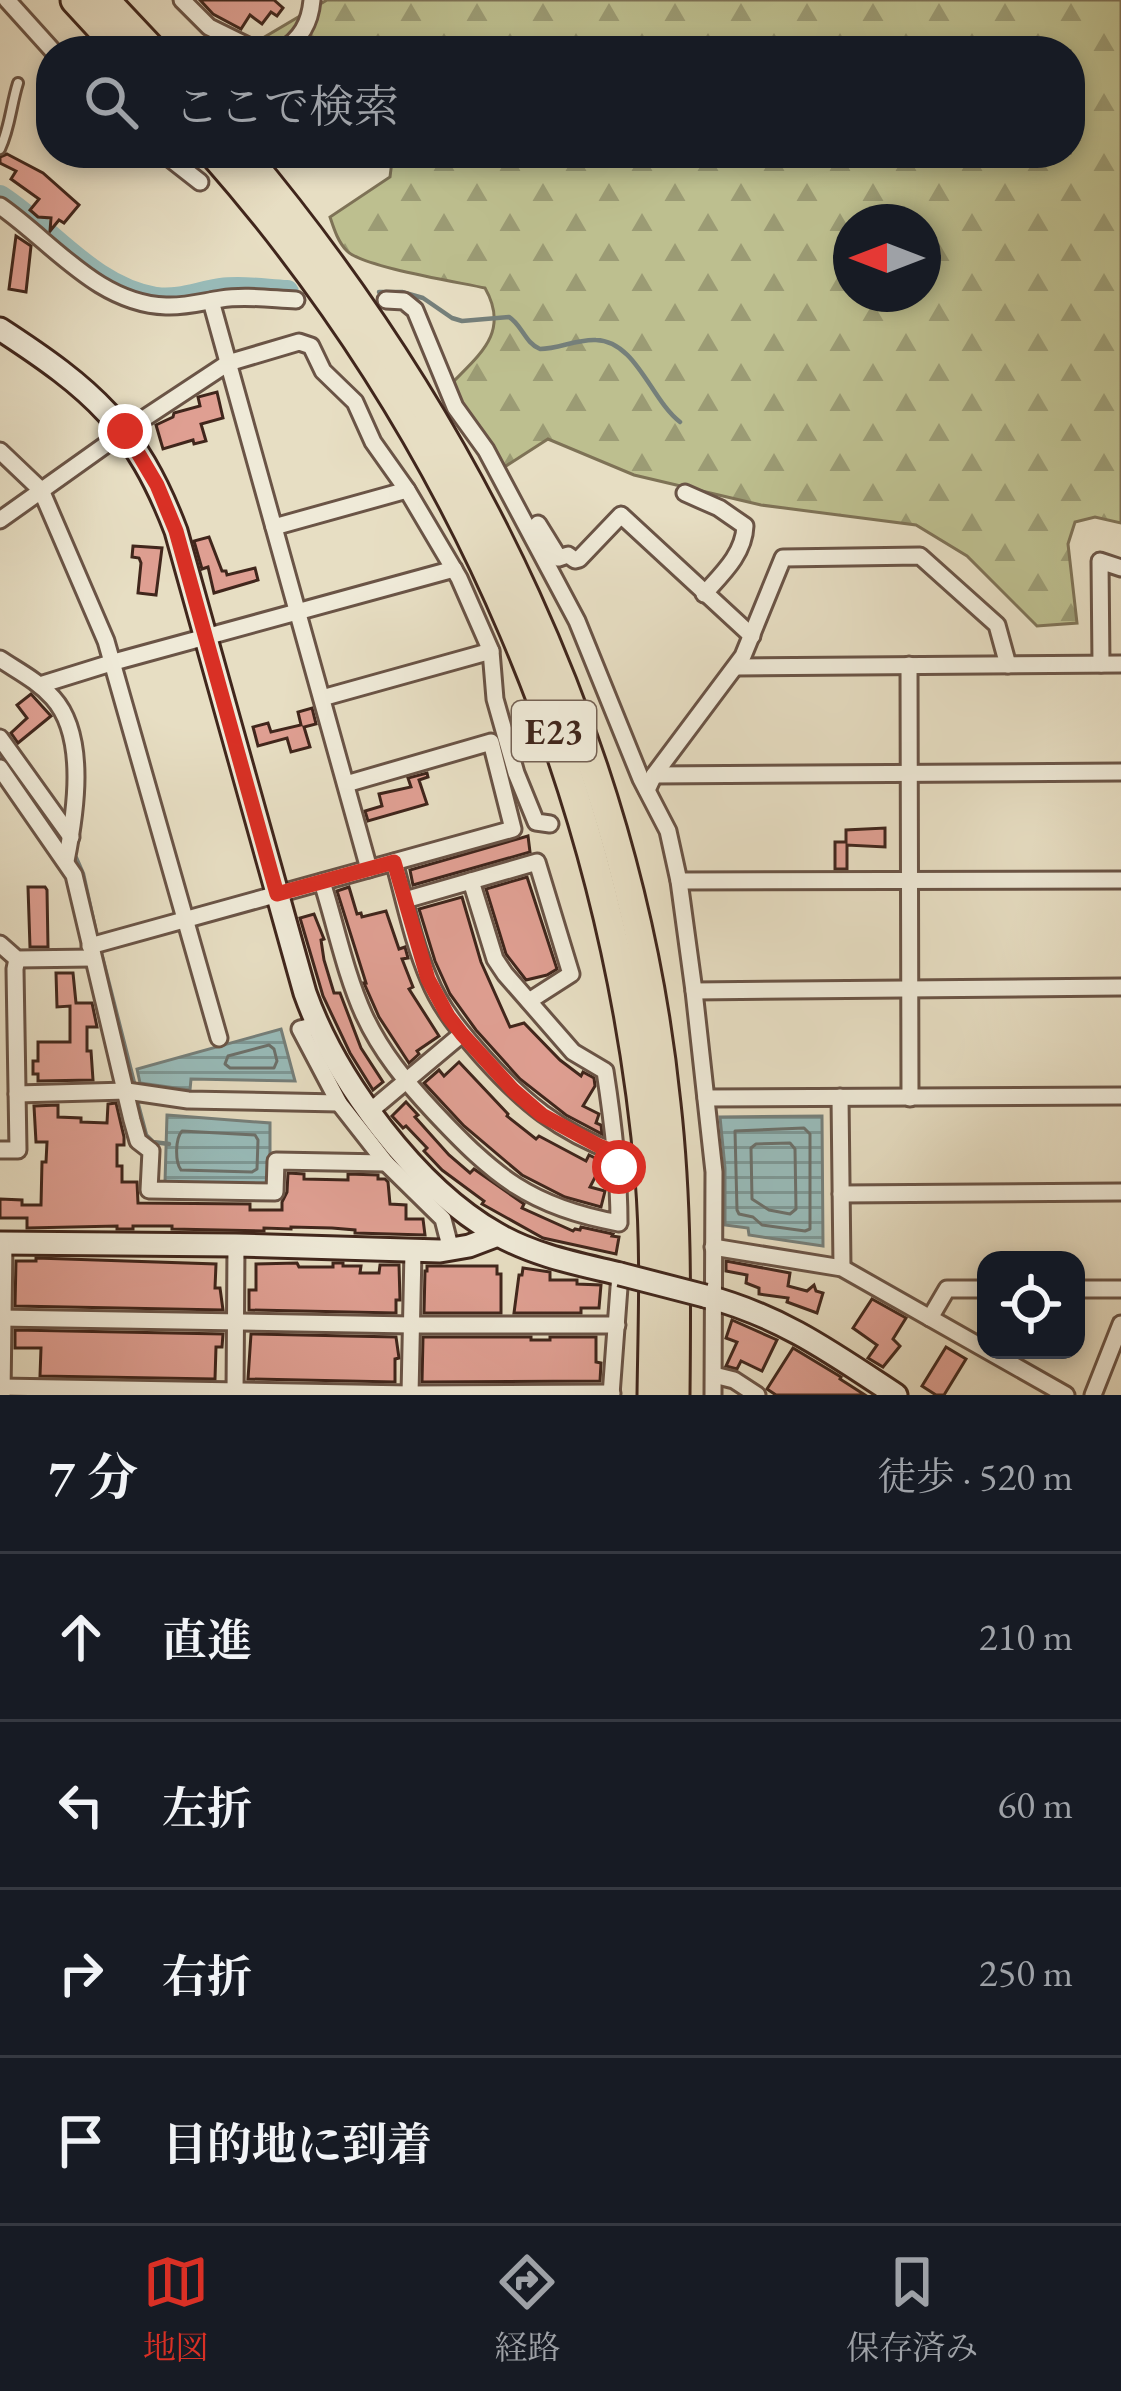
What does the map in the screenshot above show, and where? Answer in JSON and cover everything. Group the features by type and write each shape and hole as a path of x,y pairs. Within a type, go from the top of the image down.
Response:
{"highway":[{"path":"75,0 108,36"},
{"path":"105,0 139,36"},
{"name":"E23","path":"226,168 289,244 380,376 460,513 537,683 597,864 629,1013 654,1246 652,1395"},
{"name":"E23","path":"255,168 350,290 452,451 546,642 586,748 637,932 666,1100 676,1242 675,1395"}],"street":[{"path":"7,0 39,36"},
{"path":"182,0 208,27 227,36"},
{"path":"298,36 309,20 312,0"},
{"path":"182,168 200,182"},
{"path":"0,206 92,280 128,298 159,306 239,298 296,300"},
{"path":"211,301 369,869"},
{"path":"386,301 404,301 415,310 455,407 486,450 577,620 668,831 694,991 714,1172 709,1297 713,1395"},
{"path":"0,329 75,381 125,431 157,485 176,531 316,1024 369,1112 441,1192 498,1235 546,1255 760,1312 896,1395"},
{"path":"0,520 228,363 299,342 311,346 323,371 356,402 373,442 454,569 491,651 495,699 516,773 536,822 550,824"},
{"path":"0,451 41,490 114,662 219,1038"},
{"path":"274,527 407,490"},
{"path":"685,493 745,526 743,544 704,594"},
{"path":"519,508 532,514 559,558 568,555 574,560 621,515 752,636"},
{"path":"651,783 736,667 783,557 920,556 997,625 1008,664"},
{"path":"1101,664 1100,561 1121,568"},
{"path":"40,686 454,569"},
{"path":"322,698 491,651"},
{"path":"0,659 59,705 71,735 75,812 66,861"},
{"path":"736,667 1121,664"},
{"path":"908,665 910,1098"},
{"path":"0,738 71,837"},
{"path":"17,959 96,947 513,829 490,742 346,784"},
{"path":"0,768 74,875 96,947 138,1141 151,1151 149,1190 275,1192 276,1161 386,1163"},
{"path":"651,783 909,773 1121,772"},
{"path":"394,862 428,979 448,1016 513,1090 542,1115 617,1153"},
{"path":"405,900 537,862 571,974 529,1001"},
{"path":"679,881 1121,880"},
{"path":"322,882 362,1010 406,1082 494,1172 518,1189 564,1210 619,1223 617,1153 605,1071 574,1052 495,959 471,881"},
{"path":"0,944 17,959"},
{"path":"0,1150 18,1150 17,959"},
{"path":"694,991 1121,988"},
{"path":"316,1024 300,1030 338,1103 386,1163 443,1219 451,1250"},
{"path":"369,1112 462,1034"},
{"path":"16,1094 127,1091 188,1100 338,1103"},
{"path":"706,1099 1121,1096"},
{"path":"840,1097 842,1268"},
{"path":"841,1194 1121,1192"},
{"path":"498,1235 451,1250 2,1243 2,1390 611,1394 620,1274"},
{"path":"235,1393 236,1245"},
{"path":"713,1246 842,1268 1066,1395"},
{"path":"410,1394 413,1250"},
{"path":"930,1318 947,1289 977,1289"},
{"path":"1085,1289 1121,1289"},
{"path":"2,1318 617,1324"},
{"path":"1093,1395 1121,1324"},
{"path":"714,1375 734,1380 757,1395"}],"lane":[{"path":"0,149 18,82"}],"green space":[{"path":"327,0 1121,0 1121,523 1095,517 1075,522 1068,544 1077,623 1037,626 967,556 916,525 761,505 634,475 548,439 495,473 451,384 481,352 493,330 492,304 485,288 356,257 341,244 330,217 390,177 391,168 1085,168 1085,36 266,36"}],"water":[{"path":"281,1029 295,1081 191,1079 190,1090 140,1083 137,1069"},
{"path":"167,1115 270,1123 268,1185 165,1182"},
{"path":"822,1116 823,1246 749,1235 748,1228 725,1225 720,1117"}],"building":[{"path":"200,0 274,0 283,8 277,16 271,12 262,24 250,15 241,29 213,14"},
{"path":"7,154 43,173 79,205 64,223 59,220 50,231 51,218 38,217 30,210 39,199 11,179 16,171 0,163 0,157"},
{"path":"16,236 31,246 26,292 9,289"},
{"path":"217,392 223,418 201,424 206,441 163,449 156,425 174,413 200,406 198,397"},
{"path":"209,537 222,571 227,575 255,568 258,580 214,593 208,567 202,569 194,541"},
{"path":"133,546 162,548 156,595 138,593 141,563 132,557"},
{"path":"31,694 51,716 18,743 11,733 27,718 17,705"},
{"path":"312,708 316,724 304,727 310,747 291,752 287,738 258,746 253,727 268,723 271,732 301,725 298,712"},
{"path":"427,773 428,777 419,780 427,804 368,821 365,811 382,806 379,794 411,787 408,778"},
{"path":"885,828 885,847 847,845 847,869 835,869 835,842 846,842 846,830"},
{"path":"528,836 530,852 413,885 410,870"},
{"path":"527,877 557,969 526,980 506,954 486,889"},
{"path":"28,887 47,890 48,947 30,947"},
{"path":"349,887 357,914 386,911 399,949 405,947 408,958 402,959 413,987 409,989 439,1036 409,1063 364,983 337,891"},
{"path":"462,897 481,962 510,1027 524,1023 560,1060 581,1076 583,1072 594,1078 595,1086 583,1106 599,1114 596,1123 602,1134 566,1115 520,1079 450,994 419,909"},
{"path":"314,914 334,993 340,993 361,1048 383,1082 373,1090 323,996 300,918"},
{"path":"56,973 73,973 76,1003 92,1003 97,1027 87,1027 87,1051 91,1051 93,1080 38,1081 38,1074 33,1074 38,1042 70,1042 70,1006 57,1007"},
{"path":"459,1062 507,1116 536,1139 539,1136 586,1161 589,1155 603,1162 590,1187 605,1191 601,1207 565,1197 522,1175 464,1126 424,1083 439,1070 444,1076"},
{"path":"406,1102 470,1173 474,1169 524,1204 522,1208 573,1231 581,1227 619,1237 616,1254 543,1238 482,1204 442,1170 424,1151 427,1148 392,1116"},
{"path":"116,1103 124,1137 124,1145 117,1145 117,1166 122,1166 122,1182 137,1182 138,1203 250,1204 250,1210 282,1210 288,1173 304,1174 304,1179 348,1180 348,1174 378,1175 388,1182 390,1204 406,1205 406,1219 423,1219 425,1235 291,1227 264,1231 172,1226 27,1228 27,1218 0,1218 0,1199 41,1205 47,1142 36,1142 34,1106 58,1105 58,1117 107,1123 108,1104"},
{"path":"16,1261 216,1264 215,1288 220,1288 223,1310 15,1306"},
{"path":"726,1261 790,1273 788,1286 807,1291 814,1285 823,1293 817,1313 787,1302 788,1298 759,1294 759,1288 746,1283 747,1275 726,1271"},
{"path":"297,1263 299,1267 333,1267 333,1263 343,1263 361,1266 360,1273 379,1273 380,1265 399,1265 396,1313 249,1310 249,1290 256,1290 256,1264"},
{"path":"427,1266 497,1266 501,1313 424,1313"},
{"path":"523,1268 550,1272 550,1280 601,1285 599,1308 581,1308 581,1313 514,1313"},
{"path":"872,1299 906,1318 893,1339 900,1346 883,1367 868,1358 877,1345 853,1328"},
{"path":"732,1320 777,1340 762,1371 741,1361 737,1369 726,1366 737,1342 726,1338"},
{"path":"15,1330 223,1334 222,1347 216,1347 215,1379 40,1376 41,1348 15,1348"},
{"path":"251,1334 396,1337 395,1382 248,1379"},
{"path":"423,1337 596,1337 600,1381 422,1382"},
{"path":"946,1347 966,1359 944,1395 936,1395 922,1386"},
{"path":"793,1348 865,1395 776,1395 767,1389"}],"waterway":[{"path":"0,197 92,271 133,293 165,300 229,289 287,292"},
{"path":"379,292 423,298 462,321 509,317 540,349 589,340 610,343 633,361 680,422"},
{"path":"0,757 58,834"},
{"path":"76,858 97,938"},
{"path":"100,949 134,1083"},
{"path":"137,1101 146,1135 153,1142 169,1144"}],"route":[{"path":"125,431 157,485 176,531 277,894 394,862 422,963 448,1016 527,1103 560,1126 617,1153 619,1167"}]}
